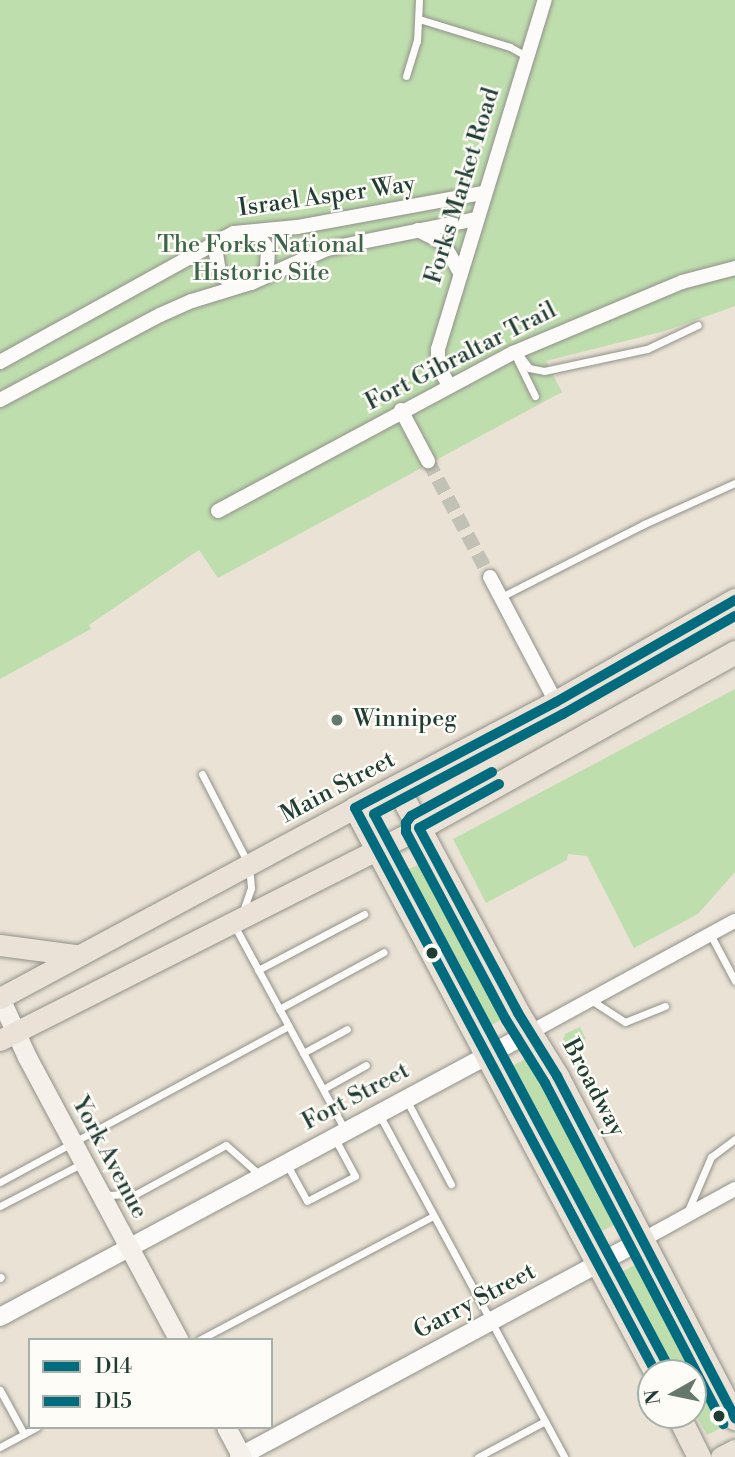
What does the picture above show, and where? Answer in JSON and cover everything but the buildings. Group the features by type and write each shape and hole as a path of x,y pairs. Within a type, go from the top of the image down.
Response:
{"highway":[{"name":"Main Street","path":"355,808 556,702 735,600"},
{"path":"419,828 735,652"},
{"name":"Broadway","path":"397,787 644,1239 735,1418"},
{"path":"355,808 649,1359"},
{"path":"685,1429 699,1457"}],"main road":[{"name":"Main Street","path":"0,998 355,808"},
{"path":"4,1038 419,828"},
{"path":"0,945 76,955"},
{"name":"York Avenue","path":"0,998 4,1038 84,1162 178,1338"},
{"path":"227,1429 241,1457"},
{"path":"721,1457 735,1450"}],"street":[{"name":"Forks Market Road","path":"449,386 438,355 483,194 545,0"},
{"name":"Israel Asper Way","path":"0,362 227,236 243,231 297,227 483,194"},
{"name":"Israel Asper Way","path":"0,400 160,315 192,301 251,283 327,249 476,219"},
{"name":"Israel Asper Way","path":"416,229 443,243 460,272"},
{"path":"227,236 216,253 219,271 229,282 251,283 267,268 268,249 258,236 243,231"},
{"name":"Fort Gibraltar Trail","path":"218,511 401,410 515,352 682,282 735,268"},
{"path":"401,410 428,461"},
{"path":"490,577 556,702"},
{"name":"Fort Street","path":"0,1317 735,921"},
{"name":"Garry Street","path":"241,1457 735,1189"}],"lane":[{"path":"406,76 417,41 419,0"},
{"path":"419,19 510,47 526,56"},
{"path":"515,352 529,368 544,371 648,349 698,325"},
{"path":"515,352 536,396"},
{"path":"501,597 644,524 735,483"},
{"path":"202,774 249,864 251,888 237,921 258,970 323,1089 355,1176 307,1201 286,1163"},
{"path":"258,970 365,914"},
{"path":"710,934 735,981"},
{"path":"279,1009 384,952"},
{"path":"589,999 625,1022 665,1006"},
{"path":"0,1182 289,1026"},
{"path":"303,1053 347,1029"},
{"path":"323,1089 366,1065"},
{"path":"405,1098 451,1184"},
{"path":"378,1113 564,1457"},
{"path":"686,1217 711,1157 735,1139"},
{"path":"102,1196 136,1194 226,1145 262,1176"},
{"path":"0,1206 84,1162"},
{"path":"203,1338 433,1216"},
{"path":"0,1390 24,1434"},
{"path":"478,1457 545,1422"},
{"path":"0,1447 33,1429"}],"green space":[{"name":"The Forks National Historic Site","path":"0,0 735,0 735,306 665,331 546,361 562,392 218,578 199,550 89,625 91,629 0,679"},
{"path":"735,689 735,872 698,914 634,948 587,856 568,854 567,860 486,903 453,839"},
{"path":"419,864 502,1019 488,1026 406,871"},
{"path":"580,1027 586,1039 572,1046 586,1071 577,1072 562,1043 565,1034"},
{"path":"531,1056 619,1222 598,1233 510,1067"},
{"path":"642,1261 694,1359 666,1359 620,1273"},
{"path":"707,1383 729,1424 707,1435 704,1429 707,1429"}],"tunnel":[{"path":"428,461 490,577"}],"transit line":[{"name":"D14","path":"649,1359 355,808 556,702 735,600"},
{"name":"D15","path":"664,1359 374,814 563,714 735,616"},
{"name":"D15","path":"492,772 411,816 406,823 406,832 506,1020 545,1083 723,1424"},
{"name":"D14","path":"499,784 419,828 518,1013 557,1076 735,1418"}],"place":[{"name":"Winnipeg","path":"337,720"}]}
